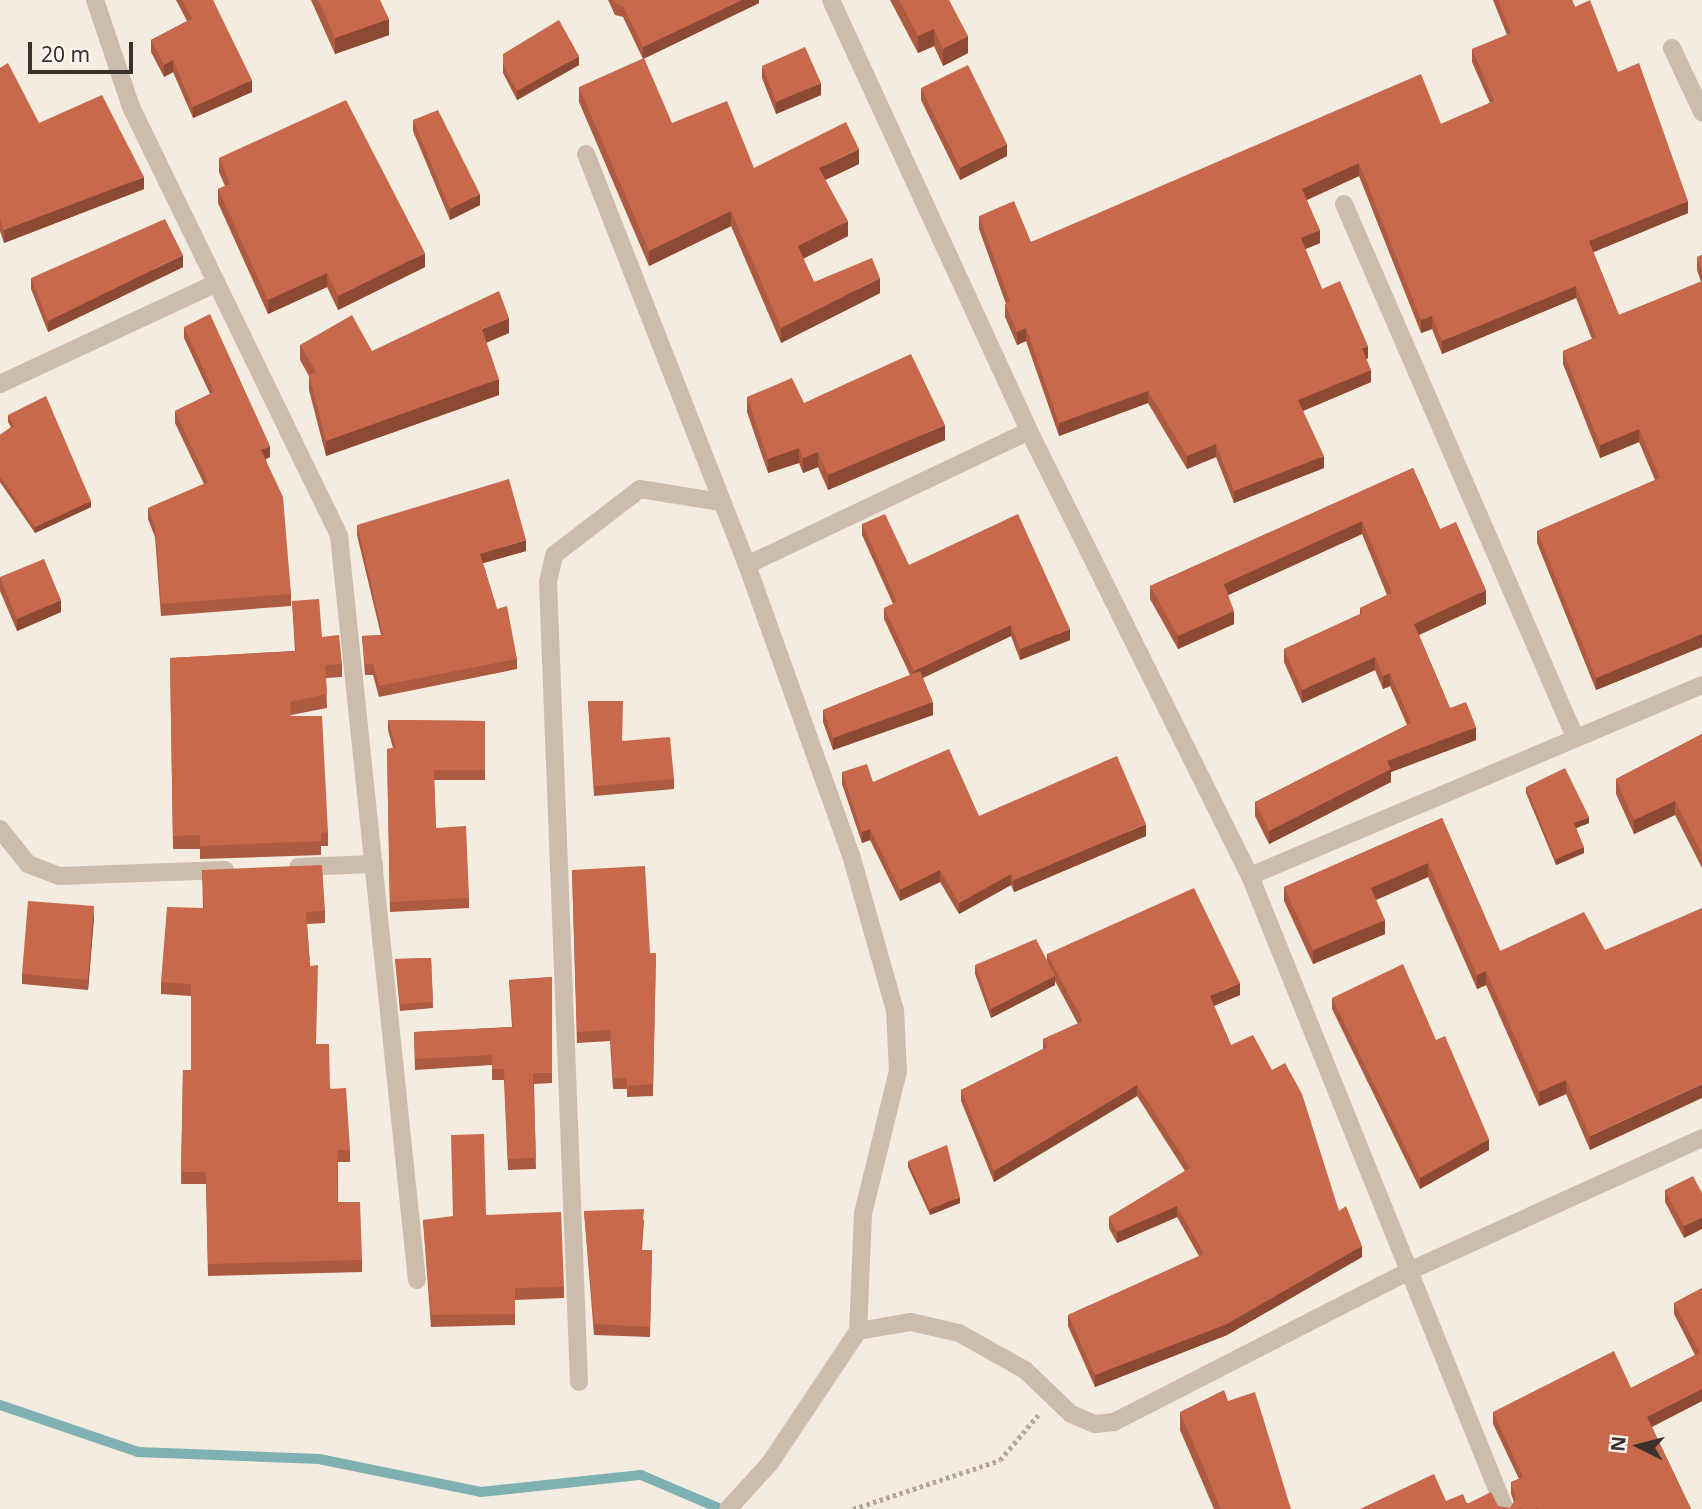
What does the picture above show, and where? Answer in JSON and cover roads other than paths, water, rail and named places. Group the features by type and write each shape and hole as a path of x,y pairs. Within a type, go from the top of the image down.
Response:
{"street":[{"path":"95,0 131,107 340,536 417,1280"},
{"path":"831,0 1029,431 1250,876 1407,1272 1505,1509"},
{"path":"1672,48 1702,112"},
{"path":"586,154 720,502 747,565 851,855 895,1010 898,1071 863,1214 858,1331 770,1463 728,1509"},
{"path":"1344,204 1574,737"},
{"path":"0,384 217,283"},
{"path":"747,565 1029,431"},
{"path":"579,1382 548,582 554,555 640,489 720,502"},
{"path":"1250,876 1574,737 1701,688"},
{"path":"0,829 20,858 59,876 251,869"},
{"path":"279,868 374,864"},
{"path":"858,1331 911,1322 959,1332 1025,1370 1053,1399 1086,1422 1114,1422 1407,1272 1702,1138"}],"waterway":[{"path":"0,1405 138,1452 319,1459 481,1492 641,1475 721,1509"}]}
